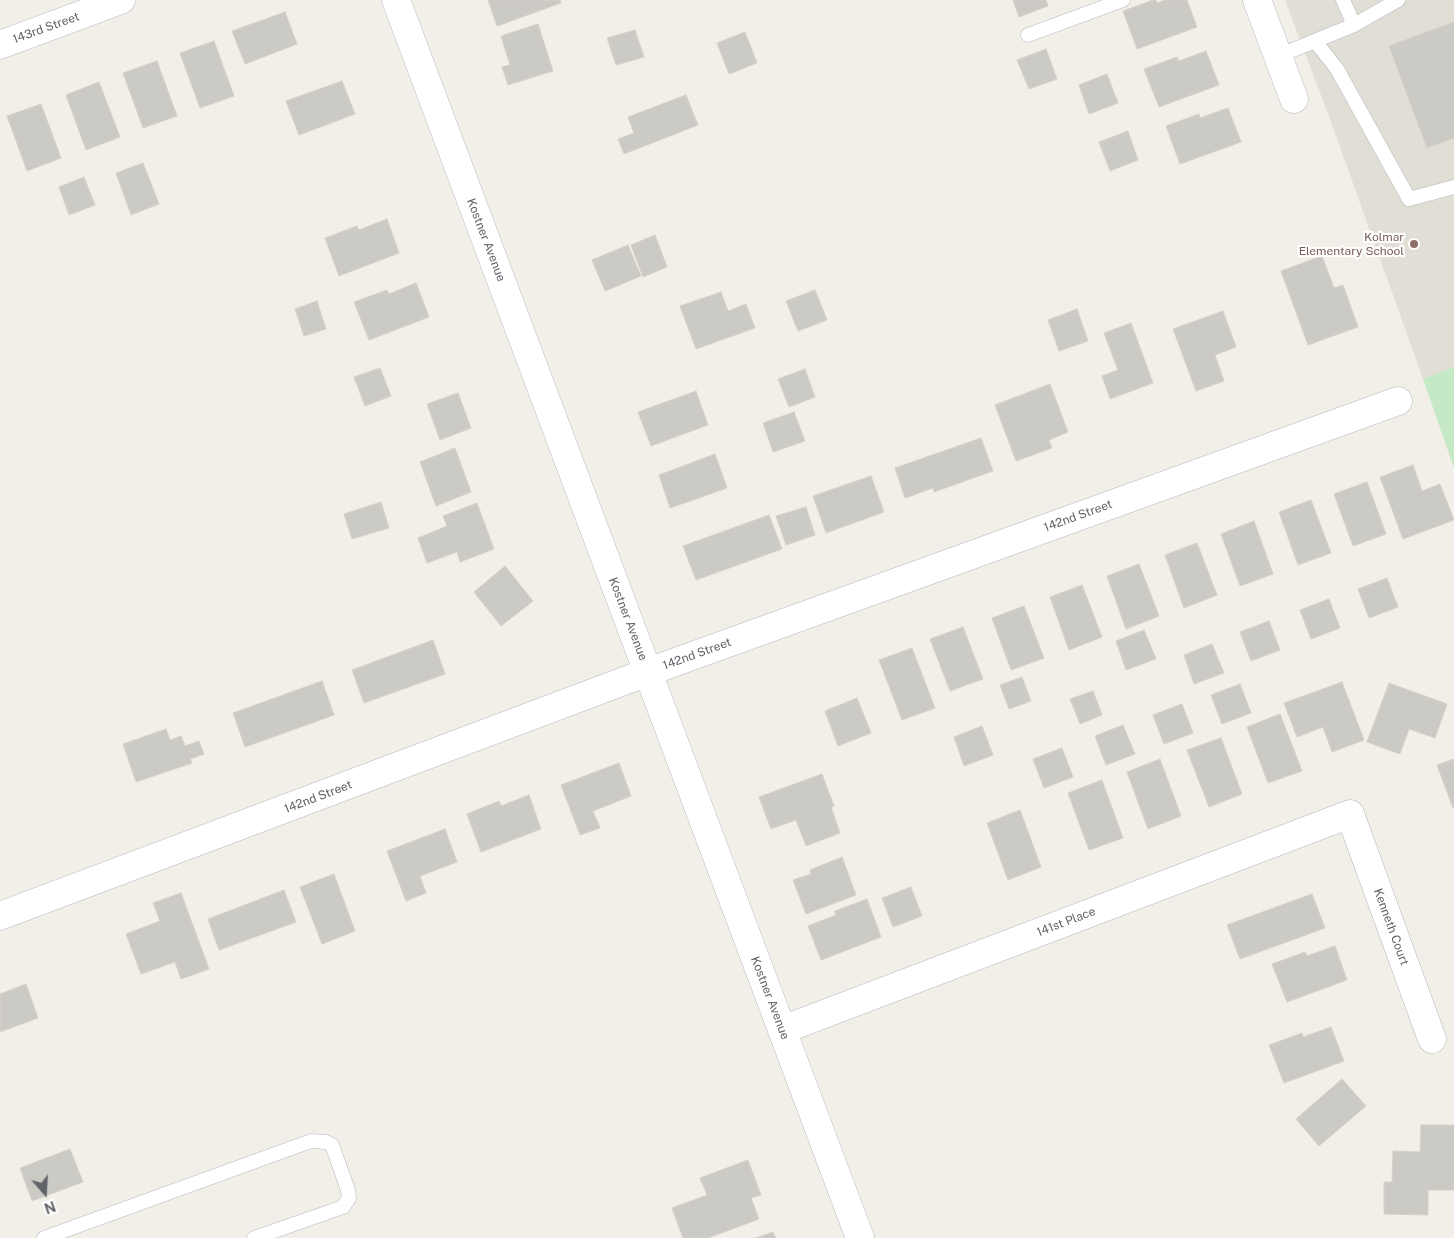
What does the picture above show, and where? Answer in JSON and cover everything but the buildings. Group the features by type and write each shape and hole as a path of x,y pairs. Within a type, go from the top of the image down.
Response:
{"street":[{"name":"143rd Street","path":"0,45 121,0"},
{"name":"Kostner Avenue","path":"396,0 860,1238"},
{"path":"1257,0 1294,99"},
{"name":"142nd Street","path":"0,916 648,672 1398,401"},
{"name":"141st Place","path":"782,1030 1350,814"},
{"name":"Kenneth Court","path":"1350,814 1432,1039"}],"lane":[{"path":"1028,35 1122,0"},
{"path":"1343,0 1354,25"},
{"path":"1278,56 1354,25 1398,0"},
{"path":"1315,41 1337,69 1409,200 1454,187"},
{"path":"44,1238 311,1141 326,1142 332,1145 348,1190 349,1198 343,1207 254,1238"}],"shaded area":[{"name":"Kolmar Elementary School","path":"1285,0 1454,0 1454,367 1423,379"}],"green space":[{"path":"1454,367 1454,468 1423,379"}],"place":[{"name":"Kolmar Elementary School","path":"1414,244"}]}
